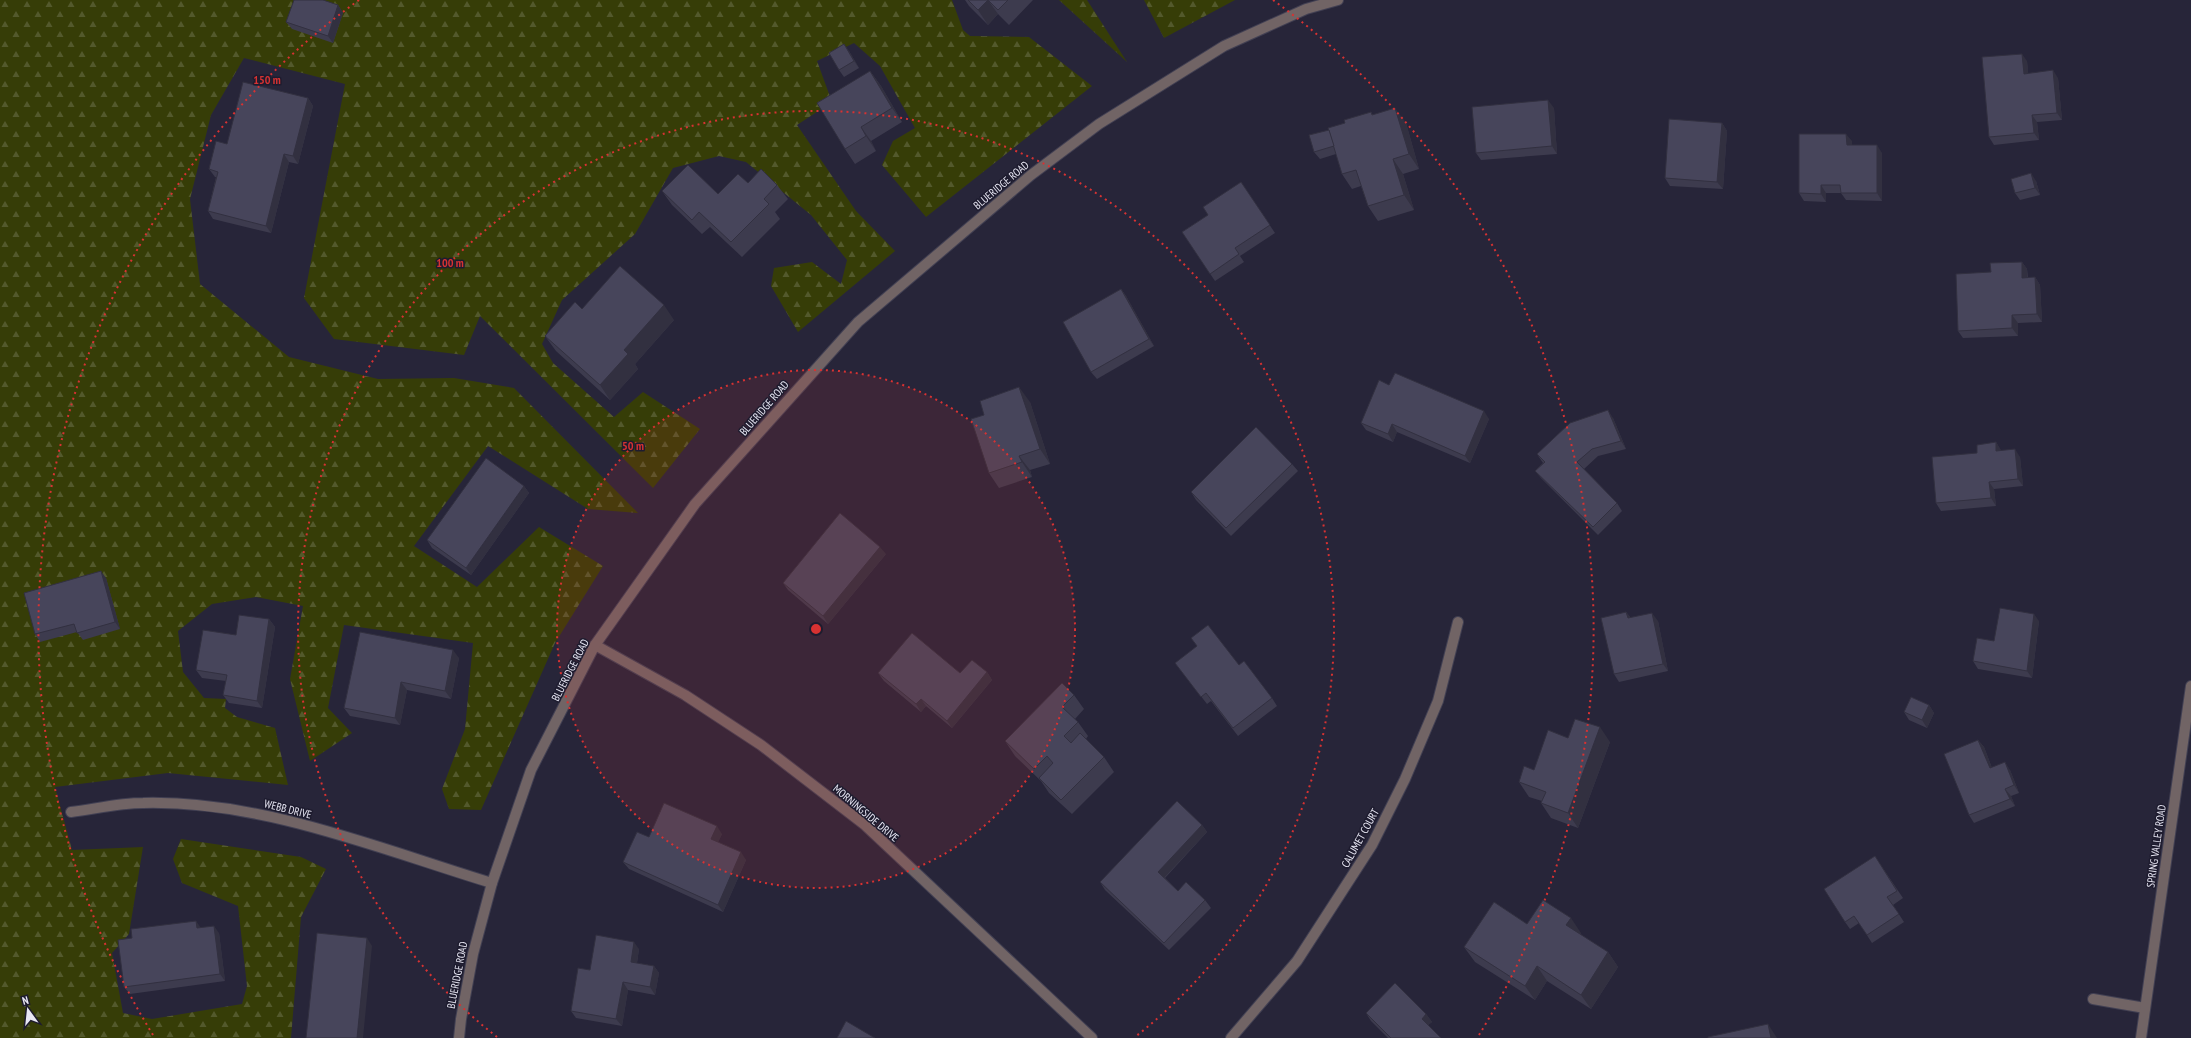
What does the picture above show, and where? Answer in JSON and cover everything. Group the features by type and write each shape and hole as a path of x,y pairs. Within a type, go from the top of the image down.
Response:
{"street":[{"name":"BLUERIDGE ROAD","path":"459,1038 473,954 492,884 532,770 569,700 595,645 695,504 858,322 1031,175 1099,124 1224,46 1306,9 1338,0"},
{"name":"CALUMET COURT","path":"1231,1038 1297,961 1372,845 1405,779 1438,702 1458,622"},
{"name":"MORNINGSIDE DRIVE","path":"595,645 685,695 761,745 865,825 1092,1038"},
{"name":"SPRING VALLEY ROAD","path":"2141,1038 2191,686"},
{"name":"WEBB DRIVE","path":"71,812 142,803 198,805 254,813 309,827 492,884"},
{"path":"2093,999 2145,1008"}],"green space":[{"path":"0,0 952,0 963,30 970,36 1029,37 1092,86 926,217 882,165 893,141 915,128 880,66 854,43 817,61 832,102 797,125 856,211 895,251 798,332 771,286 774,268 812,262 841,284 847,260 811,215 746,162 719,156 673,168 635,234 562,300 542,344 553,363 614,417 643,392 700,429 653,488 480,316 464,355 334,339 304,298 345,84 244,58 211,115 190,199 200,284 289,357 378,379 454,378 514,388 638,513 588,509 488,446 414,546 477,587 539,527 603,566 555,643 481,810 449,809 442,789 465,729 473,643 344,625 328,708 352,733 310,761 290,679 303,606 256,597 212,604 178,631 183,672 204,698 226,699 225,708 237,717 275,728 288,785 168,773 55,787 72,850 143,847 129,934 112,953 123,1013 152,1019 242,1004 247,986 238,906 182,883 173,859 181,839 301,857 326,869 301,917 291,1038 0,1038"},
{"path":"1059,0 1087,0 1127,62"},
{"path":"1144,0 1235,0 1164,38"}],"building":[{"path":"294,0 323,0 338,5 328,36 286,22"},
{"path":"968,0 988,0 978,10"},
{"path":"988,0 1008,0 998,10"},
{"path":"844,44 854,61 839,70 829,53"},
{"path":"2022,54 2024,74 2053,70 2057,113 2032,115 2034,133 1989,137 1982,57"},
{"path":"870,71 892,108 861,127 866,136 845,149 817,103"},
{"path":"243,82 308,98 293,156 284,154 266,226 208,211 218,172 209,169 216,141 227,144"},
{"path":"1548,100 1552,146 1476,153 1472,107"},
{"path":"1395,108 1409,154 1393,159 1404,195 1368,206 1356,170 1342,174 1328,128 1345,123 1344,120 1371,112 1372,115"},
{"path":"1669,119 1722,123 1717,182 1665,178"},
{"path":"1329,130 1334,146 1314,152 1309,135"},
{"path":"1799,134 1846,134 1847,145 1877,145 1877,193 1841,193 1840,185 1821,185 1821,194 1799,193"},
{"path":"688,165 718,194 738,174 748,183 761,169 777,185 764,199 769,204 731,242 699,212 692,220 662,191"},
{"path":"2031,173 2035,188 2015,193 2011,179"},
{"path":"1241,182 1270,225 1235,248 1239,254 1210,274 1182,232 1208,215 1203,207"},
{"path":"2022,262 2022,278 2035,277 2037,314 2012,315 2012,328 1958,331 1956,274 1991,272 1990,263"},
{"path":"620,266 664,305 624,350 628,354 600,385 545,336 575,302 582,309"},
{"path":"1121,289 1149,339 1091,372 1063,322"},
{"path":"1395,373 1484,411 1465,456 1392,424 1388,434 1361,423 1379,380 1389,385"},
{"path":"1019,387 1040,449 1019,456 1022,462 989,473 971,419 984,415 980,401"},
{"path":"1608,410 1621,441 1592,449 1577,462 1617,503 1593,527 1535,471 1545,462 1537,454 1570,423"},
{"path":"1256,427 1292,464 1226,528 1191,492"},
{"path":"1996,442 1996,451 2015,449 2018,479 1989,482 1991,498 1936,503 1932,457 1977,453 1977,445"},
{"path":"486,458 524,486 466,568 427,540"},
{"path":"840,513 880,547 823,616 783,583"},
{"path":"101,571 115,622 77,633 74,624 35,634 24,593"},
{"path":"2000,608 2034,614 2027,671 1973,661 1977,638 1994,641"},
{"path":"1626,612 1628,618 1652,613 1663,664 1614,674 1601,618"},
{"path":"239,615 269,619 257,701 223,695 227,675 196,670 203,630 236,635"},
{"path":"1208,625 1239,665 1244,661 1272,698 1233,728 1206,693 1201,697 1175,663 1197,646 1191,638"},
{"path":"360,632 453,650 445,691 401,682 395,718 344,708"},
{"path":"912,633 960,673 972,660 987,672 947,721 921,699 916,704 878,673"},
{"path":"1062,683 1074,695 1062,707 1078,722 1064,736 1071,743 1080,733 1104,757 1061,800 1039,778 1053,763 1047,756 1034,769 1005,741"},
{"path":"1911,697 1929,705 1922,720 1904,712"},
{"path":"1575,719 1600,727 1568,813 1541,803 1546,792 1519,782 1524,766 1534,770 1548,730 1568,738"},
{"path":"1978,740 1990,768 2005,762 2014,785 2005,789 2010,799 1969,815 1944,754"},
{"path":"1177,801 1202,825 1158,872 1178,891 1186,882 1205,900 1164,943 1100,882"},
{"path":"664,803 717,826 711,839 741,852 718,905 623,862 637,832 649,837"},
{"path":"1875,856 1897,891 1887,897 1899,914 1867,935 1854,916 1845,922 1824,889"},
{"path":"1543,900 1571,918 1566,925 1608,952 1581,995 1537,966 1525,986 1464,947 1494,902 1527,924"},
{"path":"196,921 197,928 214,926 220,974 124,987 118,940 132,938 131,929"},
{"path":"317,933 367,938 357,1038 306,1038"},
{"path":"596,935 634,942 631,962 654,966 650,987 623,982 616,1019 571,1011 578,968 590,970"},
{"path":"1395,983 1426,1014 1422,1019 1441,1038 1391,1038 1366,1013"},
{"path":"846,1021 875,1038 837,1038"},
{"path":"1768,1024 1771,1038 1708,1038 1708,1037"}]}
